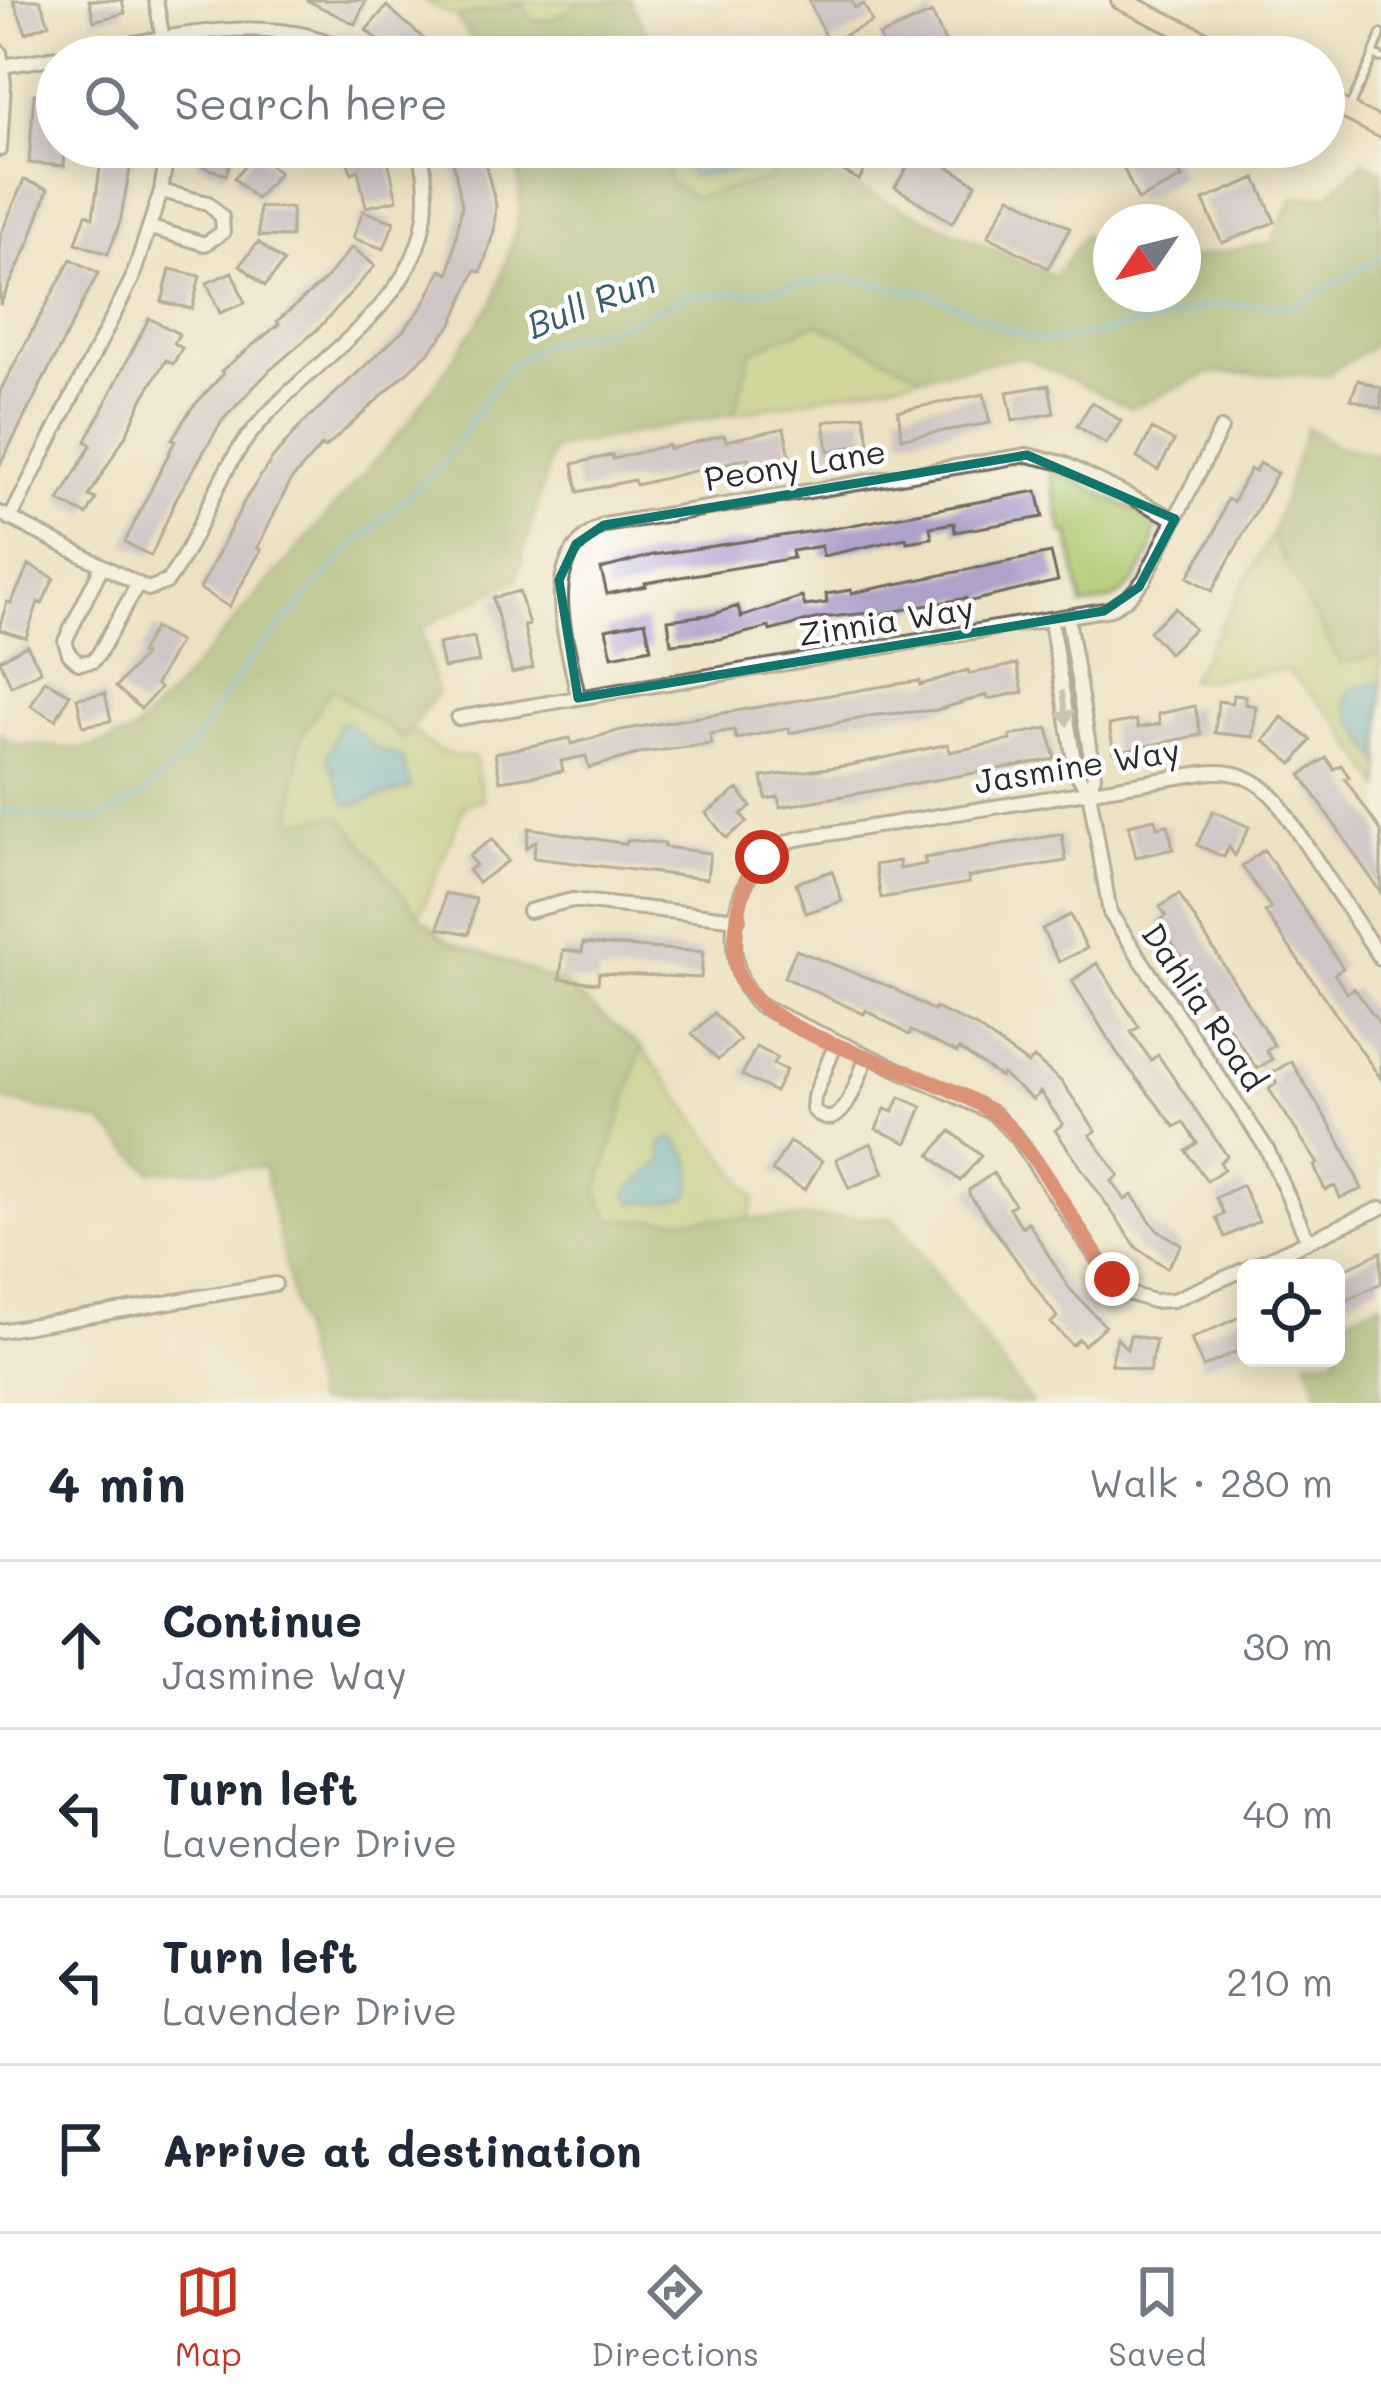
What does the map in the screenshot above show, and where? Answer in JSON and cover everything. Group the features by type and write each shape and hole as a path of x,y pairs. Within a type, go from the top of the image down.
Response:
{"main road":[{"path":"1120,0 1195,36"},
{"path":"1347,111 1381,128"}],"street":[{"path":"157,0 163,36"},
{"path":"197,36 262,28 316,36"},
{"path":"0,148 1,59 36,58"},
{"path":"165,168 151,228 123,299 5,516 143,587 158,588 174,574 245,441 374,316 401,282 418,248 425,215 423,168"},
{"path":"151,228 205,244 223,232 222,217 208,203 161,191"},
{"name":"Zinnia Way","path":"458,718 1104,611 1129,598 1144,580 1221,430"},
{"name":"Peony Lane","path":"578,698 559,580 576,544 604,525 1035,455 1064,463 1175,519"},
{"path":"102,566 67,634 65,648 73,660 86,663 98,655 143,587"},
{"name":"Dahlia Road","path":"1068,619 1094,776 1089,791"},
{"name":"Dahlia Road","path":"1051,622 1076,773 1089,791 1110,913 1267,1150 1308,1241"},
{"name":"Jasmine Way","path":"738,919 747,876 782,843 1215,771 1235,772 1253,780 1277,801 1381,959"},
{"path":"529,911 572,900 738,919 736,965 753,999 771,1013 968,1099 1005,1124 1106,1270 1128,1292 1173,1300 1237,1273"},
{"path":"836,1043 814,1096 813,1108 821,1118 842,1112 868,1056"},
{"path":"1269,1259 1381,1208"},
{"path":"0,1331 275,1284"}],"lane":[{"path":"1347,111 1377,57 1381,34"}],"highlighted area":[{"path":"1027,455 1175,519 1139,587 1104,611 578,698 559,580 576,544 604,525"}],"green space":[{"path":"423,0 585,0 550,20 534,22 521,4 456,17"},
{"path":"585,0 630,0 648,36 470,36 456,17 522,4 534,21 550,20"},
{"path":"1363,161 1381,170 1381,341 1326,375 1210,373 1131,408 1021,356 923,376 817,323 751,351 734,414 553,449 516,580 421,628 437,693 404,739 331,688 300,739 292,822 340,815 419,916 447,940 563,983 642,1048 597,1193 612,1220 893,1217 1031,1403 315,1403 264,1167 151,1171 101,1122 0,1099 0,733 12,744 84,749 132,734 408,423 494,300 521,211 518,168 667,168 669,182 694,197 768,180 774,168 813,168 1055,277 1084,235 1093,239 1093,312 1201,312 1201,256 1271,243 1294,197 1329,195"},
{"path":"667,168 775,168 769,180 694,197 669,182"},
{"path":"817,323 923,376 734,414 751,351"},
{"path":"1307,427 1334,445 1377,456 1381,446 1381,654 1341,663 1271,536"},
{"path":"1049,468 1154,523 1146,562 1117,597 1082,606 1069,533 1063,533"},
{"path":"1271,536 1341,663 1381,654 1381,787 1338,721 1287,670 1189,681"},
{"path":"330,688 403,739 411,729 439,751 474,757 483,800 465,804 419,916 340,816 292,822 300,738"},
{"path":"642,1048 755,1198 749,1220 612,1221 597,1193"},
{"path":"1381,1302 1381,1403 1323,1403 1309,1367 1345,1367 1345,1318"}],"water":[{"path":"685,168 747,168 729,173 692,176"},
{"path":"1381,682 1381,764 1350,715 1345,697 1355,687"},
{"path":"345,721 376,748 402,758 411,788 346,803 327,758 339,722"},
{"path":"671,1137 691,1163 689,1196 671,1202 633,1203 626,1192 663,1161 661,1144"}],"building":[{"path":"13,0 40,0 49,24 26,33"},
{"path":"89,0 122,0 125,13 94,21"},
{"path":"306,0 366,0 355,24"},
{"path":"809,0 851,0 855,8 864,4 872,22 843,36 825,36"},
{"path":"387,6 421,36 373,36 366,30"},
{"path":"932,13 942,36 879,36"},
{"path":"34,94 36,94 36,164 29,163"},
{"path":"100,168 130,168 120,222 108,254 76,243 86,214 93,217"},
{"path":"243,168 274,168 279,173 256,199 234,178"},
{"path":"350,168 390,168 397,200 366,207 358,170 352,173"},
{"path":"454,168 486,168 496,205 494,231 481,272 475,271 452,324 429,352 325,448 322,445 291,480 257,548 261,550 229,607 200,589 245,500 272,459 302,424 403,331 423,306 441,270 449,274 462,205"},
{"path":"838,168 866,168 859,180"},
{"path":"907,168 951,168 976,184 952,223 895,187"},
{"path":"1124,168 1177,168 1182,178 1138,200"},
{"path":"1256,178 1275,222 1222,243 1203,200"},
{"path":"24,180 48,189 0,305 0,236"},
{"path":"1010,196 1070,228 1048,268 988,236"},
{"path":"259,207 292,208 291,237 259,236"},
{"path":"363,211 394,222 384,249 353,238"},
{"path":"258,242 284,262 265,286 240,265"},
{"path":"352,247 375,266 319,328 222,421 177,497 151,556 125,542 172,439 191,409 221,371 279,324"},
{"path":"71,259 98,273 0,465 0,391"},
{"path":"170,269 200,276 192,309 162,302"},
{"path":"232,272 245,303 220,313 207,283"},
{"path":"149,318 179,334 174,343 182,348 173,364 166,360 143,398 89,496 96,499 87,515 59,501 91,445 86,441"},
{"path":"1358,380 1381,388 1381,409 1351,399"},
{"path":"1049,385 1054,413 1013,421 1007,392"},
{"path":"984,394 990,423 902,438 898,411"},
{"path":"1092,402 1121,421 1106,444 1077,426"},
{"path":"864,415 869,443 828,451 824,422"},
{"path":"784,428 790,456 749,465 748,458 636,485 634,480 578,492 573,464"},
{"path":"1152,429 1174,441 1158,470 1137,458"},
{"path":"1259,463 1277,473 1212,591 1188,577 1215,532 1227,499 1233,502 1250,469 1255,472"},
{"path":"1037,491 1043,517 955,532 954,523 930,527 932,538 907,542 906,538 823,556 821,546 792,551 793,558 607,594 601,569 653,555"},
{"path":"1051,553 1058,581 967,602 966,598 869,616 819,618 770,631 769,627 671,644 668,620 738,606 741,617 802,597 805,606 827,603 826,594 852,593"},
{"path":"29,565 54,578 42,604 38,602 26,638 0,630 0,625 7,602 11,603"},
{"path":"519,591 529,625 524,626 533,668 512,673 493,598"},
{"path":"1175,608 1194,629 1169,653 1149,631"},
{"path":"645,621 651,648 612,656 606,629"},
{"path":"154,628 179,642 156,684 160,688 141,709 116,687 144,655 140,653"},
{"path":"474,637 479,662 443,668 438,644"},
{"path":"27,645 41,671 11,686 0,660"},
{"path":"1017,664 1023,692 790,733 789,728 736,739 734,730 710,734 712,744 641,753 589,768 586,756 561,761 563,771 500,781 495,753 570,738 571,744 621,730 890,685 919,681 920,685 968,670 969,674"},
{"path":"45,680 70,694 56,720 31,706"},
{"path":"105,693 111,721 83,726 77,698"},
{"path":"1233,695 1245,696 1245,704 1256,706 1253,737 1215,733 1218,701 1232,703"},
{"path":"1195,706 1201,735 1114,752 1109,725 1136,720 1138,728 1160,724 1158,714"},
{"path":"1282,717 1311,740 1293,764 1264,741"},
{"path":"1048,728 1055,759 780,807 778,797 766,799 762,777 851,765 948,744 950,752"},
{"path":"1326,758 1334,769 1341,765 1349,777 1345,779 1381,831 1381,893 1301,775"},
{"path":"738,789 751,807 741,814 747,822 726,838 706,813"},
{"path":"1213,811 1249,827 1235,856 1229,847 1224,857 1197,845"},
{"path":"1155,819 1157,827 1168,825 1173,849 1136,857 1128,825"},
{"path":"529,828 626,844 627,840 665,843 664,847 710,853 707,879 533,858 536,841 526,848"},
{"path":"1062,834 1066,861 881,898 875,865 899,861 900,869 926,864 924,858"},
{"path":"492,839 508,861 478,883 468,870 476,865 469,856"},
{"path":"1264,850 1343,968 1334,974 1347,993 1354,988 1381,1026 1381,1079 1265,912 1271,908 1242,866"},
{"path":"832,871 842,901 806,913 796,883"},
{"path":"445,893 476,899 469,934 439,928"},
{"path":"1179,894 1274,1045 1266,1051 1272,1059 1257,1069 1158,922 1166,916 1160,907"},
{"path":"1070,915 1087,948 1059,962 1042,929"},
{"path":"583,943 703,952 701,978 599,973 598,983 560,979 563,950 582,952"},
{"path":"796,950 975,1026 1028,1064 1034,1058 1062,1082 1096,1131 1090,1135 1119,1176 1112,1181 1125,1200 1132,1195 1156,1229 1182,1245 1167,1268 1137,1248 1055,1130 1063,1124 1040,1092 1033,1100 1002,1074 959,1049 957,1053 911,1031 909,1035 866,1010 864,1014 784,977"},
{"path":"1097,963 1139,1027 1131,1032 1151,1060 1158,1055 1227,1156 1220,1162 1224,1169 1207,1181 1186,1151 1197,1143 1183,1122 1175,1127 1119,1056 1072,981"},
{"path":"714,1013 740,1040 718,1060 692,1034"},
{"path":"756,1047 777,1057 773,1064 786,1070 775,1092 742,1075"},
{"path":"1291,1061 1339,1140 1362,1189 1340,1198 1335,1186 1325,1190 1314,1166 1318,1164 1269,1089 1277,1083 1271,1074"},
{"path":"900,1097 922,1107 907,1143 876,1129 885,1109 893,1112"},
{"path":"951,1131 981,1156 960,1181 930,1155"},
{"path":"789,1142 822,1161 805,1190 772,1171"},
{"path":"871,1143 884,1173 849,1188 836,1159"},
{"path":"993,1173 1015,1204 1009,1208 1022,1227 1028,1222 1069,1288 1105,1326 1084,1345 1079,1339 1072,1345 1051,1323 1057,1317 969,1194"},
{"path":"1242,1185 1259,1221 1225,1237 1216,1218 1224,1214 1216,1198"},
{"path":"1381,1252 1381,1283 1346,1301 1345,1269"},
{"path":"1237,1318 1237,1351 1203,1367 1191,1339"},
{"path":"1130,1335 1156,1340 1149,1372 1111,1364 1117,1338 1127,1349"}],"waterway":[{"name":"Bull Run","path":"0,809 57,820 101,819 143,796 186,754 245,666 352,547 443,464 514,362 548,342 623,324 688,295 758,291 842,278 930,294 1014,332 1061,340 1156,322 1214,304 1295,306 1381,257"}],"route":[{"path":"762,857 744,885 735,948 738,973 753,999 783,1019 986,1108 1019,1140 1112,1279"}]}
